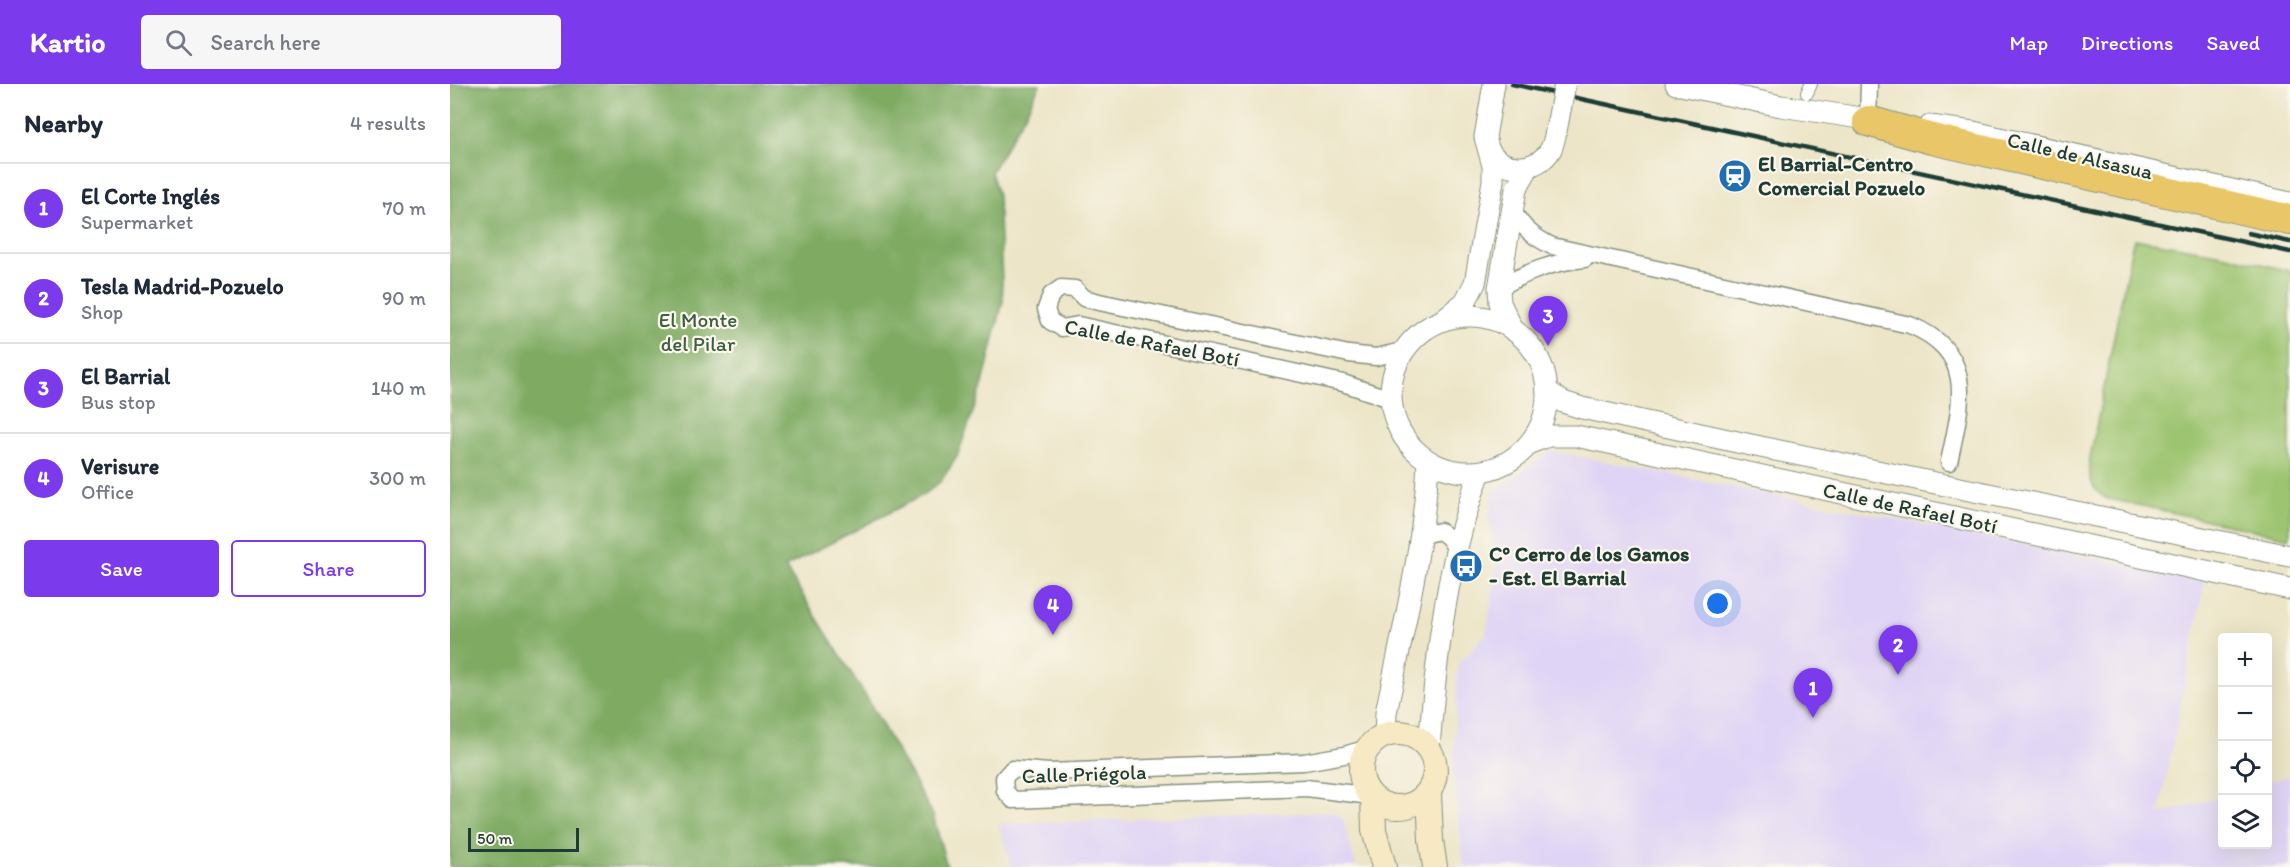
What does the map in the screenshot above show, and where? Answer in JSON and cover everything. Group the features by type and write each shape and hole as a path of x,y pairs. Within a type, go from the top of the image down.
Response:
{"highway":[{"path":"1868,121 1993,153 2290,219"}],"main road":[{"path":"1429,792 1419,801 1402,807 1383,804 1372,797 1364,786 1361,767 1376,741 1397,733 1409,734 1429,748 1436,768 1429,792 1431,840 1435,867"},
{"path":"1372,797 1374,830 1384,867"}],"street":[{"path":"1494,84 1485,137 1490,152 1493,181 1471,292 1456,311 1420,333 1403,351 1393,374 1390,399 1395,424 1409,445 1428,462 1453,471 1480,472 1516,457 1530,443 1543,419 1547,391 1541,365 1533,350 1513,330 1500,303 1499,288 1516,189 1529,166"},
{"path":"1490,152 1503,164 1514,168 1529,166 1545,158 1551,148 1565,84"},
{"name":"Calle de Alsasua","path":"1676,84 1868,121 1973,132 2290,203"},
{"path":"1868,121 1869,84"},
{"path":"1512,211 1523,228 1535,238 1552,246 1910,325 1928,332 1943,344 1959,373 1959,413 1949,462"},
{"path":"1499,288 1526,272 1560,261 1601,257"},
{"name":"Calle de Rafael Botí","path":"1390,399 1343,383 1078,325 1062,328 1050,321 1046,309 1051,295 1061,288 1075,289 1084,298 1099,302 1349,354 1376,357 1403,351"},
{"path":"1441,321 1462,316 1484,318 1513,330"},
{"name":"Calle de Rafael Botí","path":"1547,391 1563,402 1582,408 2290,556"},
{"path":"1613,443 1609,437 1609,430 1612,424 1618,423 1717,444 1734,441"},
{"name":"Calle de Rafael Botí","path":"1530,443 1562,434 1613,443 2290,589"},
{"path":"1376,741 1386,713 1421,535 1427,498 1428,462"},
{"path":"1429,748 1447,598 1467,506 1480,472"},
{"path":"1421,535 1440,531 1448,537 1458,551"},
{"name":"Calle Priégola","path":"1372,797 1306,788 1013,800 1005,791 1004,778 1012,769 1049,772 1304,762 1344,755 1376,741"}],"shaded area":[{"path":"1551,451 2205,580 2159,815 2218,797 2218,849 2272,849 2272,781 2290,775 2290,867 1464,867 1453,770 1458,664 1486,634 1497,563 1489,517 1493,492"},
{"path":"1334,812 1343,819 1356,867 1011,867 999,824"}],"green space":[{"name":"El Monte del Pilar","path":"450,84 1040,84 1026,113 991,172 998,195 1003,301 983,384 957,457 941,481 925,494 785,567 867,698 933,815 947,867 450,867"},
{"path":"2135,239 2222,254 2290,271 2290,538 2105,498 2093,485 2089,470 2090,458"}],"railway":[{"path":"1512,84 2290,252"},
{"path":"2248,233 2290,242"}],"place":[{"name":"El Barrial-Centro Comercial Pozuelo","path":"1735,176"},
{"name":"El Barrial","path":"1548,346"},
{"name":"Cº Cerro de los Gamos - Est. El Barrial","path":"1466,566"},
{"name":"Verisure","path":"1053,635"},
{"name":"Tesla Madrid-Pozuelo","path":"1898,675"},
{"name":"El Corte Inglés","path":"1813,718"}]}
